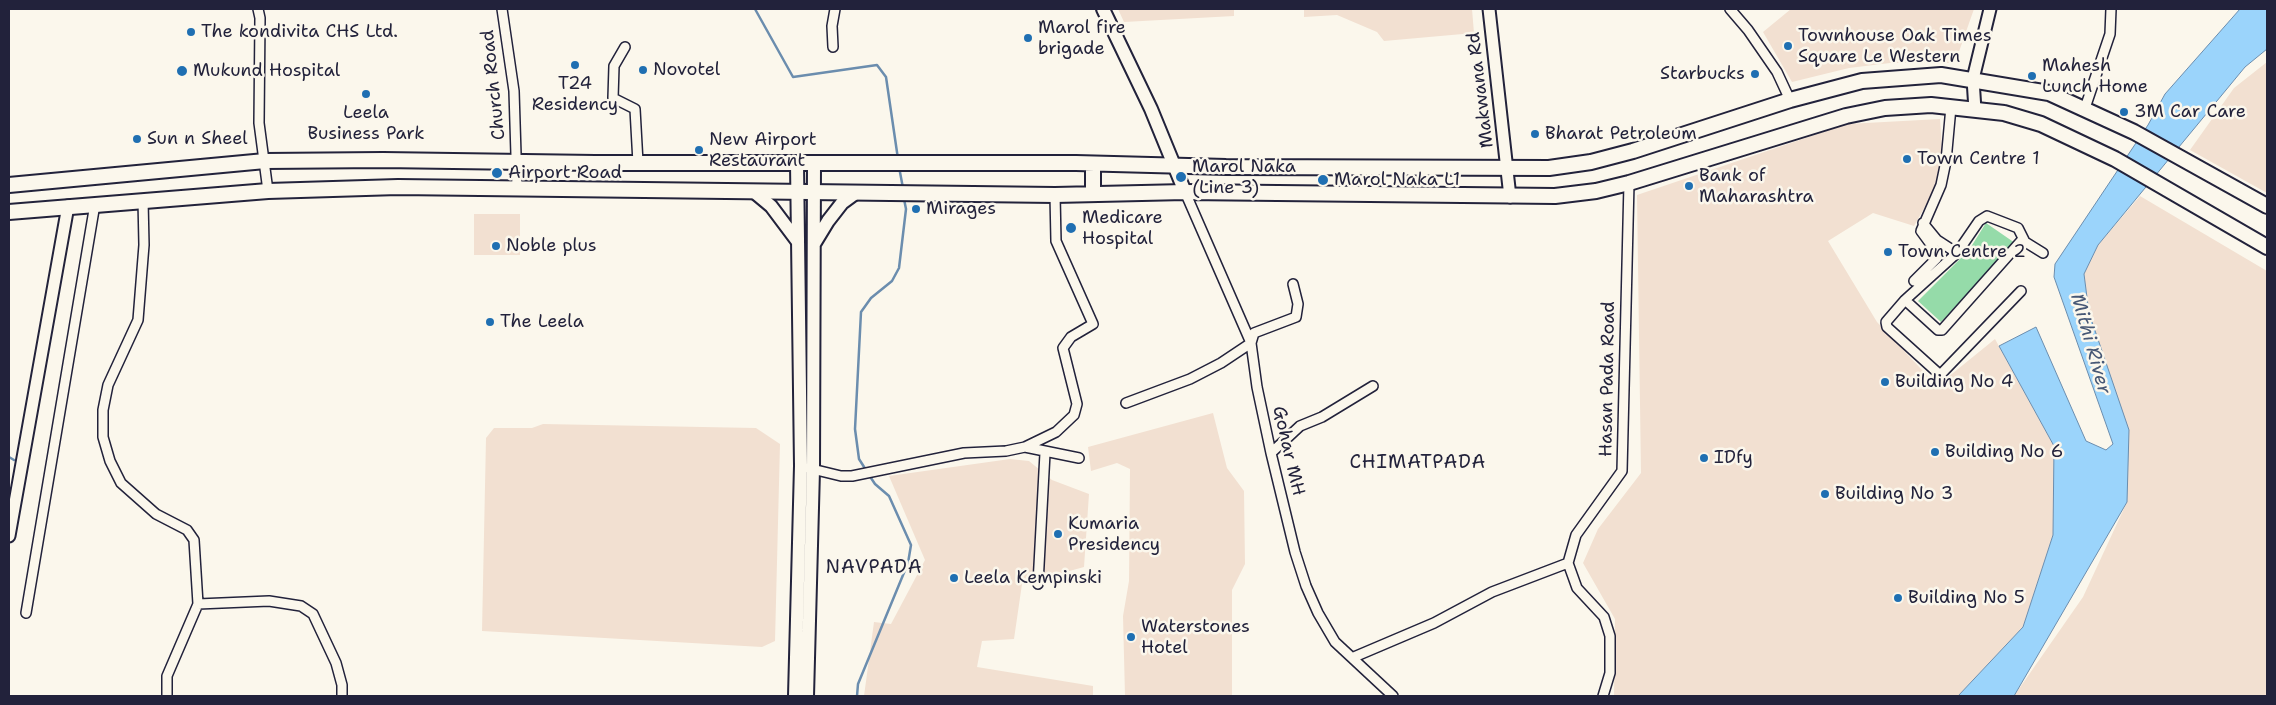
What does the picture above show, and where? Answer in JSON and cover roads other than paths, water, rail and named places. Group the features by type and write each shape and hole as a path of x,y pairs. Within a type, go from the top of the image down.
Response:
{"main road":[{"path":"1104,9 1151,109 1172,166 1185,192"},
{"path":"9,185 265,161 398,160 1549,168 1591,162 1633,151 1790,100 1862,81 1941,75 2049,93 2134,132 2267,206"},
{"path":"9,212 268,191 398,186 1055,195 1185,192 1554,196 1596,191 1629,183 1846,116 1886,108 1931,105 2004,113 2041,124 2086,143 2267,247"},
{"path":"797,164 798,242 807,468 807,696"},
{"path":"795,696 807,468 814,244 814,164"},
{"path":"1093,164 1093,193"},
{"path":"753,191 771,206 798,242"},
{"path":"814,244 842,203 857,192"}],"street":[{"path":"258,9 260,18 259,123 268,191"},
{"name":"Church Road","path":"502,9 514,91 517,187"},
{"path":"833,47 832,26 835,9"},
{"name":"Makwana Rd","path":"1489,9 1510,197"},
{"path":"1730,9 1748,30 1777,72 1790,100"},
{"path":"1975,110 1973,79 1990,9"},
{"path":"2085,108 2110,34 2111,9"},
{"path":"624,47 614,66 613,98 635,109 638,163"},
{"path":"1914,281 1937,258 1935,250 1921,231 1935,204 1941,185 1946,161 1951,107"},
{"name":"Hasan Pada Road","path":"1568,563 1576,535 1622,471 1629,183"},
{"name":"Gohar MH","path":"1185,192 1251,343 1257,387 1271,453 1295,552 1306,586 1318,613 1335,642 1354,658 1383,689 1393,696"},
{"path":"807,468 852,476 964,453 1006,451 1025,447 1056,432 1074,416 1076,404 1064,348 1072,336 1093,324 1056,241 1055,195"},
{"path":"143,200 144,245 138,320 108,385 103,410 103,437 110,461 121,483 156,514 187,530 194,540 198,604 167,676 167,696"},
{"path":"26,613 95,204"},
{"path":"9,536 68,206"},
{"path":"2021,291 1942,373 1938,373 1887,327 1886,322 1906,300 1958,253 1979,221 1987,216 2018,228 2024,240 2043,253"},
{"path":"1924,223 1937,240 1958,253"},
{"path":"1906,300 1938,330 1942,330 2024,240"},
{"path":"1126,403 1190,378 1221,363 1251,343 1254,333 1296,316 1298,304 1293,284"},
{"path":"1271,453 1300,426 1322,417 1373,386"},
{"path":"1025,447 1045,453 1079,458"},
{"path":"1038,584 1045,453"},
{"path":"1354,658 1434,623 1492,592 1568,563 1577,588 1604,617 1610,636 1610,674 1603,696"},
{"path":"198,604 286,602 301,606 313,614 336,663 342,685 342,696"}],"water":[{"name":"Mithi River","path":"2240,9 2267,9 2267,49 2245,67 2098,245 2084,274 2089,313 2129,430 2127,502 2014,696 1958,696 2023,627 2053,535 2054,446 1999,346 2036,327 2086,441 2106,450 2113,444 2054,277 2055,264 2148,125 2165,94"}],"waterway":[{"path":"755,9 793,77 877,65 886,77 898,159"},
{"path":"899,167 903,188"},
{"path":"866,470 859,459 855,429 861,312 871,298 892,281 899,268 906,209 904,199"},
{"path":"9,457 14,460"},
{"path":"857,696 858,684 908,563 911,545 889,496 875,484 869,475"}],"place":[{"name":"The kondivita CHS Ltd.","path":"191,32"},
{"name":"Marol fire brigade","path":"1028,38"},
{"name":"Townhouse Oak Times Square Le Western","path":"1788,46"},
{"name":"T24 Residency","path":"575,65"},
{"name":"Novotel","path":"643,70"},
{"name":"Mukund Hospital","path":"182,71"},
{"name":"Starbucks","path":"1755,74"},
{"name":"Mahesh Lunch Home","path":"2032,76"},
{"name":"Leela Business Park","path":"366,94"},
{"name":"3M Car Care","path":"2124,112"},
{"name":"Bharat Petroleum","path":"1535,134"},
{"name":"Sun n Sheel","path":"137,139"},
{"name":"New Airport Restaurant","path":"699,150"},
{"name":"Town Centre 1","path":"1907,159"},
{"name":"Airport Road","path":"497,173"},
{"name":"Marol Naka (Line 3)","path":"1181,177"},
{"name":"Marol Naka L1","path":"1323,180"},
{"name":"Bank of Maharashtra","path":"1689,186"},
{"name":"Mirages","path":"916,209"},
{"name":"Medicare Hospital","path":"1071,228"},
{"name":"Noble plus","path":"496,246"},
{"name":"Town Centre 2","path":"1888,252"},
{"name":"The Leela","path":"490,322"},
{"name":"Building No 4","path":"1885,382"},
{"name":"Building No 6","path":"1935,452"},
{"name":"IDfy","path":"1704,458"},
{"name":"Building No 3","path":"1825,494"},
{"name":"Kumaria Presidency","path":"1058,534"},
{"name":"Leela Kempinski","path":"954,578"},
{"name":"Building No 5","path":"1898,598"},
{"name":"Waterstones Hotel","path":"1131,637"}],"district":[{"name":"CHIMATPADA","path":"1418,463"},
{"name":"NAVPADA","path":"874,568"}]}
